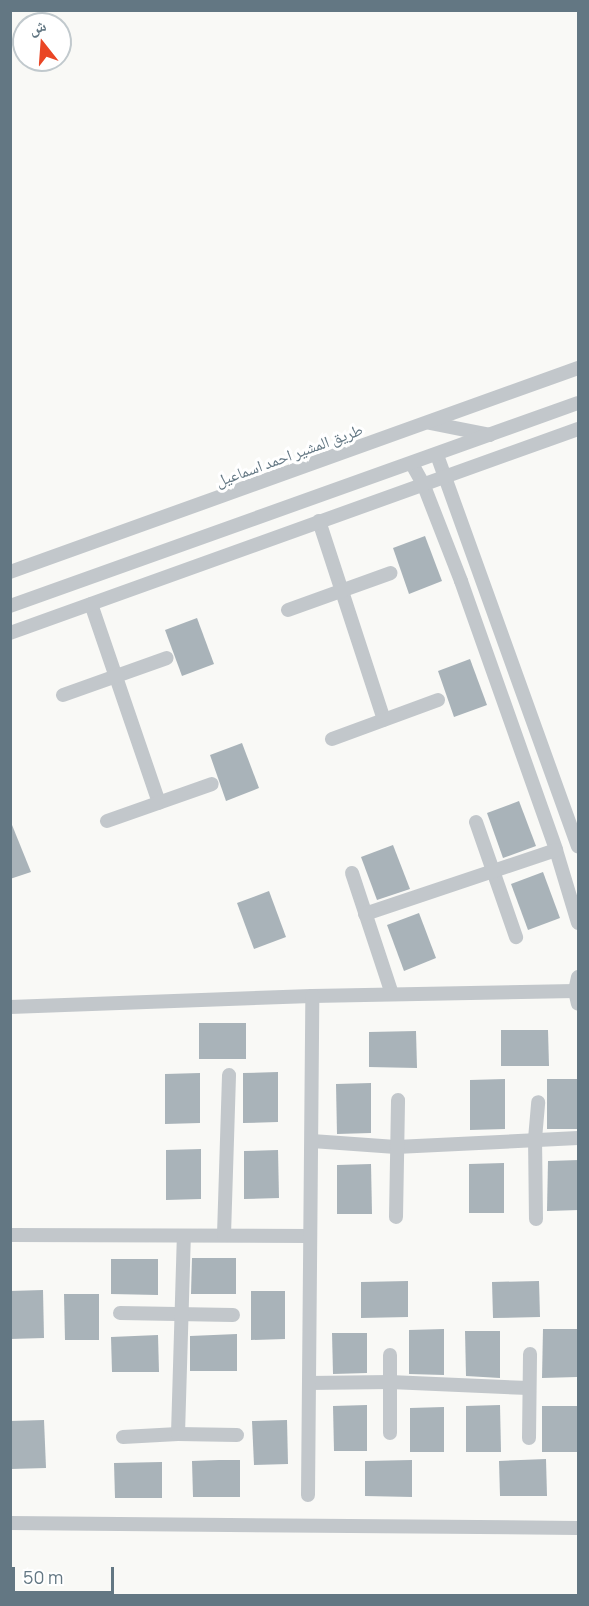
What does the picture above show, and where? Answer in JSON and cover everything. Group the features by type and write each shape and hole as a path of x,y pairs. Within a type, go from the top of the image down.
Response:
{"street":[{"name":"طريق المشير احمد اسماعيل","path":"10,572 579,368"},
{"path":"10,606 579,403"},
{"path":"428,423 490,435"},
{"path":"10,633 579,429"},
{"path":"437,455 579,846"},
{"path":"412,464 424,486 465,592 556,850 579,923"},
{"path":"319,521 340,592 384,720"},
{"path":"288,610 391,573"},
{"path":"91,604 159,802"},
{"path":"63,695 167,658"},
{"path":"332,739 438,700"},
{"path":"107,821 212,784"},
{"path":"476,822 516,937"},
{"path":"365,914 556,850"},
{"path":"352,873 392,994"},
{"path":"10,1007 392,994 577,998 579,977"},
{"path":"308,1495 312,996"},
{"path":"225,1236 229,1075"},
{"path":"396,1217 398,1100"},
{"path":"536,1219 535,1139 538,1102"},
{"path":"312,1141 396,1147 579,1138"},
{"path":"10,1235 310,1236"},
{"path":"178,1434 184,1236"},
{"path":"120,1313 233,1316"},
{"path":"529,1438 530,1354"},
{"path":"390,1355 390,1433"},
{"path":"309,1383 390,1383 529,1388"},
{"path":"123,1437 178,1434 237,1435"},
{"path":"10,1523 579,1528"}],"building":[{"path":"425,536 442,581 409,594 393,548"},
{"path":"197,618 214,664 182,676 165,630"},
{"path":"470,659 487,705 454,717 438,671"},
{"path":"242,743 259,788 226,801 210,755"},
{"path":"519,801 536,846 503,858 487,813"},
{"path":"10,820 31,872 10,879"},
{"path":"393,845 410,889 377,900 361,857"},
{"path":"543,872 560,918 528,930 511,884"},
{"path":"269,891 286,937 254,949 237,903"},
{"path":"419,913 436,958 404,971 387,925"},
{"path":"199,1023 246,1023 246,1059 199,1059"},
{"path":"501,1030 548,1030 549,1066 501,1066"},
{"path":"416,1031 417,1068 369,1067 369,1032"},
{"path":"278,1072 278,1122 243,1123 243,1073"},
{"path":"200,1073 200,1123 165,1124 165,1074"},
{"path":"505,1079 505,1129 470,1130 470,1080"},
{"path":"547,1079 579,1079 579,1129 547,1129"},
{"path":"371,1083 371,1133 337,1134 336,1084"},
{"path":"201,1149 201,1199 166,1200 166,1150"},
{"path":"278,1150 279,1198 244,1199 244,1151"},
{"path":"579,1160 579,1210 547,1211 548,1161"},
{"path":"504,1163 504,1213 469,1213 469,1164"},
{"path":"371,1164 372,1214 337,1214 337,1165"},
{"path":"192,1258 236,1258 236,1294 191,1294"},
{"path":"111,1259 158,1259 158,1295 111,1294"},
{"path":"408,1281 408,1317 361,1318 361,1282"},
{"path":"539,1281 540,1317 493,1318 492,1282"},
{"path":"43,1290 44,1338 10,1339 10,1291"},
{"path":"251,1291 285,1291 285,1339 251,1340"},
{"path":"64,1294 99,1294 99,1340 65,1340"},
{"path":"444,1329 444,1375 409,1374 409,1330"},
{"path":"543,1329 577,1329 577,1377 542,1378"},
{"path":"465,1331 500,1331 500,1378 466,1376"},
{"path":"332,1333 367,1333 367,1373 333,1374"},
{"path":"237,1334 237,1371 190,1371 190,1336"},
{"path":"158,1335 159,1372 112,1372 111,1337"},
{"path":"367,1405 367,1451 334,1451 333,1406"},
{"path":"500,1405 501,1452 466,1452 466,1406"},
{"path":"542,1406 577,1406 577,1452 542,1452"},
{"path":"444,1407 444,1452 410,1452 410,1408"},
{"path":"44,1420 46,1468 11,1469 10,1421"},
{"path":"287,1420 288,1464 254,1465 252,1421"},
{"path":"546,1459 547,1496 500,1496 499,1461"},
{"path":"240,1460 240,1497 193,1497 192,1461"},
{"path":"412,1460 412,1497 365,1496 365,1461"},
{"path":"162,1462 162,1498 115,1498 114,1463"}]}
